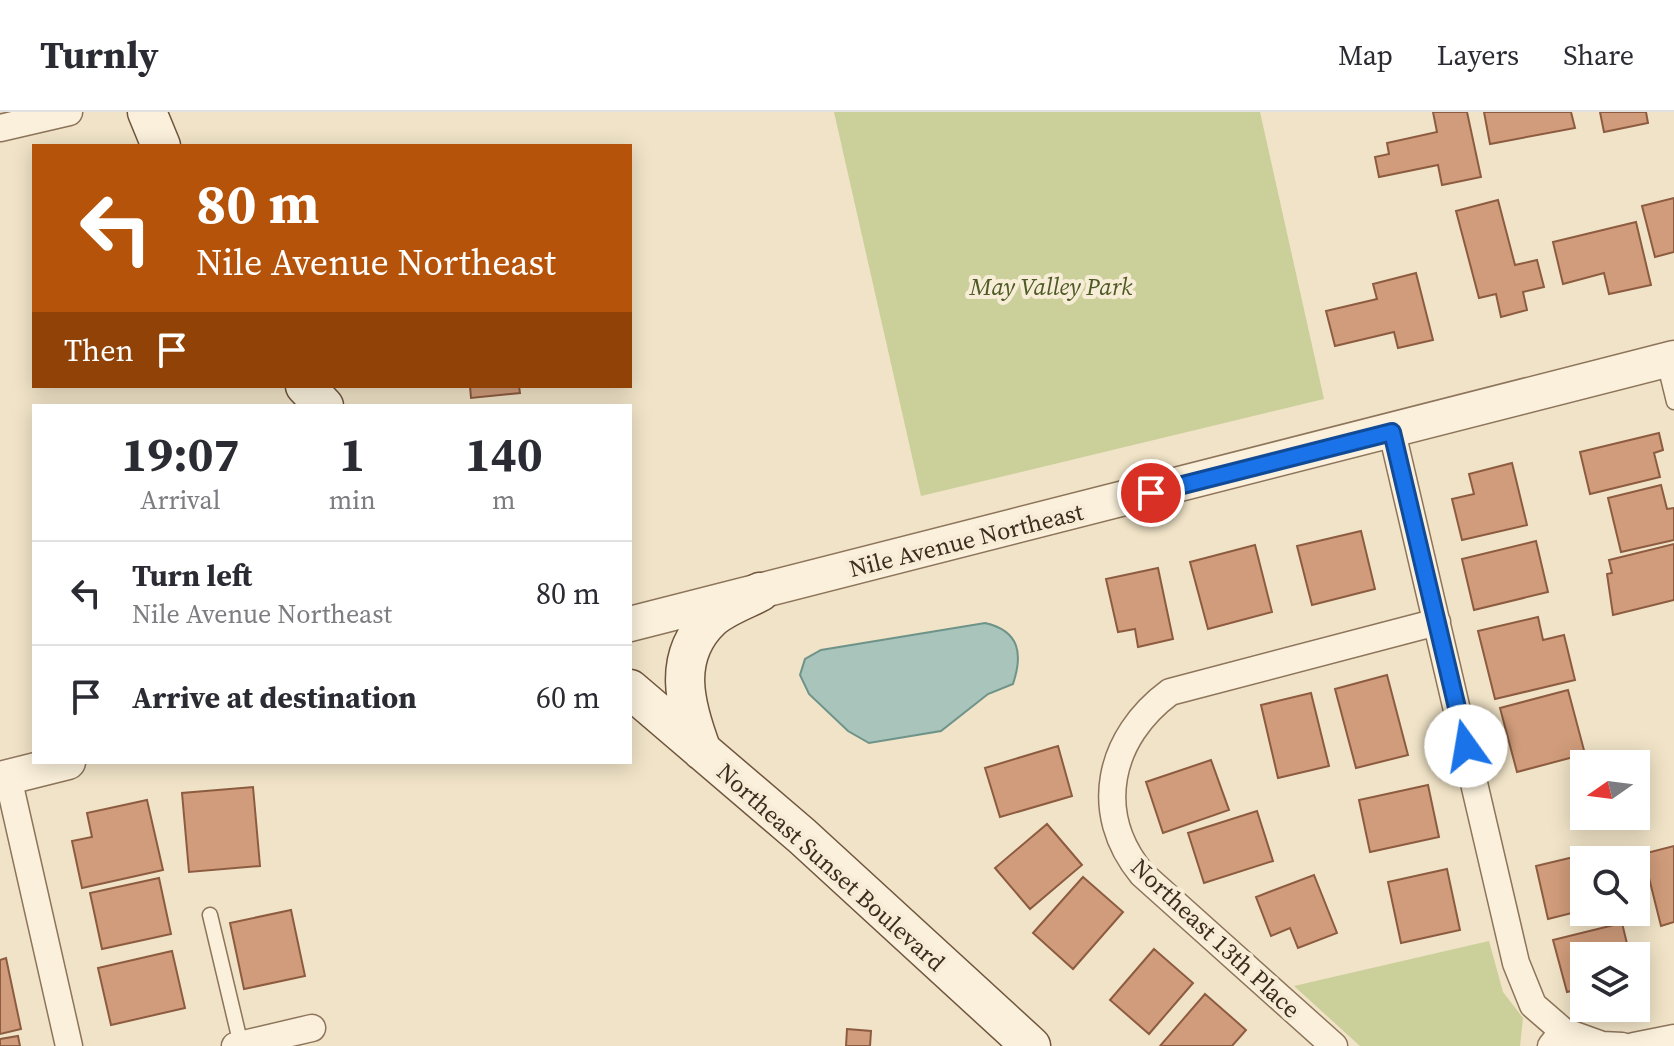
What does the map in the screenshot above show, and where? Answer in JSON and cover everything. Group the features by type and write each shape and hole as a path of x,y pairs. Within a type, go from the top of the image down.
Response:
{"main road":[{"path":"147,112 160,144"},
{"path":"307,388 322,404"},
{"path":"703,754 684,690 689,653 713,617 760,592"},
{"name":"Northeast Sunset Boulevard","path":"632,691 802,836 1031,1046"}],"street":[{"path":"0,128 69,112"},
{"name":"Nile Avenue Northeast","path":"632,624 1669,360"},
{"path":"1392,432 1516,963 1533,1005 1557,1039 1622,1046"},
{"name":"Northeast 13th Place","path":"1334,1046 1142,874 1127,856 1113,805 1118,760 1132,727 1170,692 1437,622"},
{"path":"60,764 4,778 69,1046"},
{"path":"238,1045 312,1028"},
{"path":"1634,1046 1674,1038"}],"lane":[{"path":"1669,360 1674,402"},
{"path":"210,915 238,1045"}],"green space":[{"name":"May Valley Park","path":"834,112 1260,112 1324,399 921,496"},
{"path":"1489,941 1503,992 1523,1018 1520,1046 1360,1046 1294,986"}],"water":[{"path":"985,623 1006,632 1016,645 1018,663 1013,684 988,694 941,731 869,743 848,731 809,694 800,675 805,659 821,650"}],"building":[{"path":"1433,112 1467,112 1481,177 1442,185 1438,165 1379,177 1375,157 1389,154 1387,143 1437,132"},
{"path":"1484,112 1571,112 1575,128 1490,144"},
{"path":"1600,112 1646,112 1648,123 1604,132"},
{"path":"1674,198 1674,252 1655,257 1642,206"},
{"path":"1498,200 1515,265 1537,260 1544,287 1523,292 1527,310 1501,317 1496,294 1479,298 1456,211"},
{"path":"1636,222 1651,285 1609,294 1604,273 1563,284 1553,242"},
{"path":"1416,273 1433,340 1398,348 1394,332 1335,346 1326,311 1377,299 1373,284"},
{"path":"470,388 519,388 520,393 471,398"},
{"path":"1659,433 1663,450 1654,453 1660,477 1590,494 1580,452"},
{"path":"1512,463 1527,525 1462,540 1452,499 1474,494 1469,474"},
{"path":"1661,485 1667,509 1674,508 1674,540 1621,552 1608,498"},
{"path":"1361,531 1375,589 1312,605 1297,546"},
{"path":"1536,541 1548,592 1474,610 1462,559"},
{"path":"1674,544 1674,600 1613,615 1607,574 1612,573 1609,560"},
{"path":"1255,545 1272,612 1208,629 1190,562"},
{"path":"1158,568 1173,639 1138,647 1135,629 1118,632 1106,579"},
{"path":"1538,617 1543,640 1564,635 1575,680 1495,699 1478,631"},
{"path":"1387,675 1408,755 1356,768 1335,689"},
{"path":"1568,690 1584,750 1570,750 1570,758 1517,772 1500,708"},
{"path":"1311,693 1329,766 1278,778 1261,705"},
{"path":"1058,746 1072,796 1000,817 985,768"},
{"path":"1211,760 1229,810 1163,833 1146,782"},
{"path":"1428,785 1439,837 1370,852 1359,800"},
{"path":"253,787 260,866 189,872 182,793"},
{"path":"147,800 163,870 82,888 72,841 92,837 87,813"},
{"path":"1257,811 1273,861 1204,883 1188,833"},
{"path":"1047,824 1082,865 1030,909 995,868"},
{"path":"1674,846 1674,922 1661,926 1650,882 1650,852"},
{"path":"1570,858 1570,914 1548,919 1536,866"},
{"path":"1447,869 1460,930 1401,943 1388,882"},
{"path":"1314,875 1337,933 1298,948 1290,928 1271,936 1256,897"},
{"path":"1083,877 1123,912 1073,969 1033,933"},
{"path":"159,878 171,934 102,949 90,893"},
{"path":"291,910 305,976 244,989 230,923"},
{"path":"1610,926 1623,926 1627,942 1570,942 1570,991 1567,992 1553,940"},
{"path":"1154,949 1193,983 1149,1034 1110,1000"},
{"path":"172,951 185,1008 111,1025 98,968"},
{"path":"6,958 21,1029 0,1034 0,960"},
{"path":"1205,994 1246,1030 1232,1046 1160,1046"},
{"path":"847,1029 871,1031 870,1046 846,1046"},
{"path":"18,1036 20,1046 0,1046 0,1039"}],"route":[{"path":"1151,493 1392,432 1466,746"}]}
